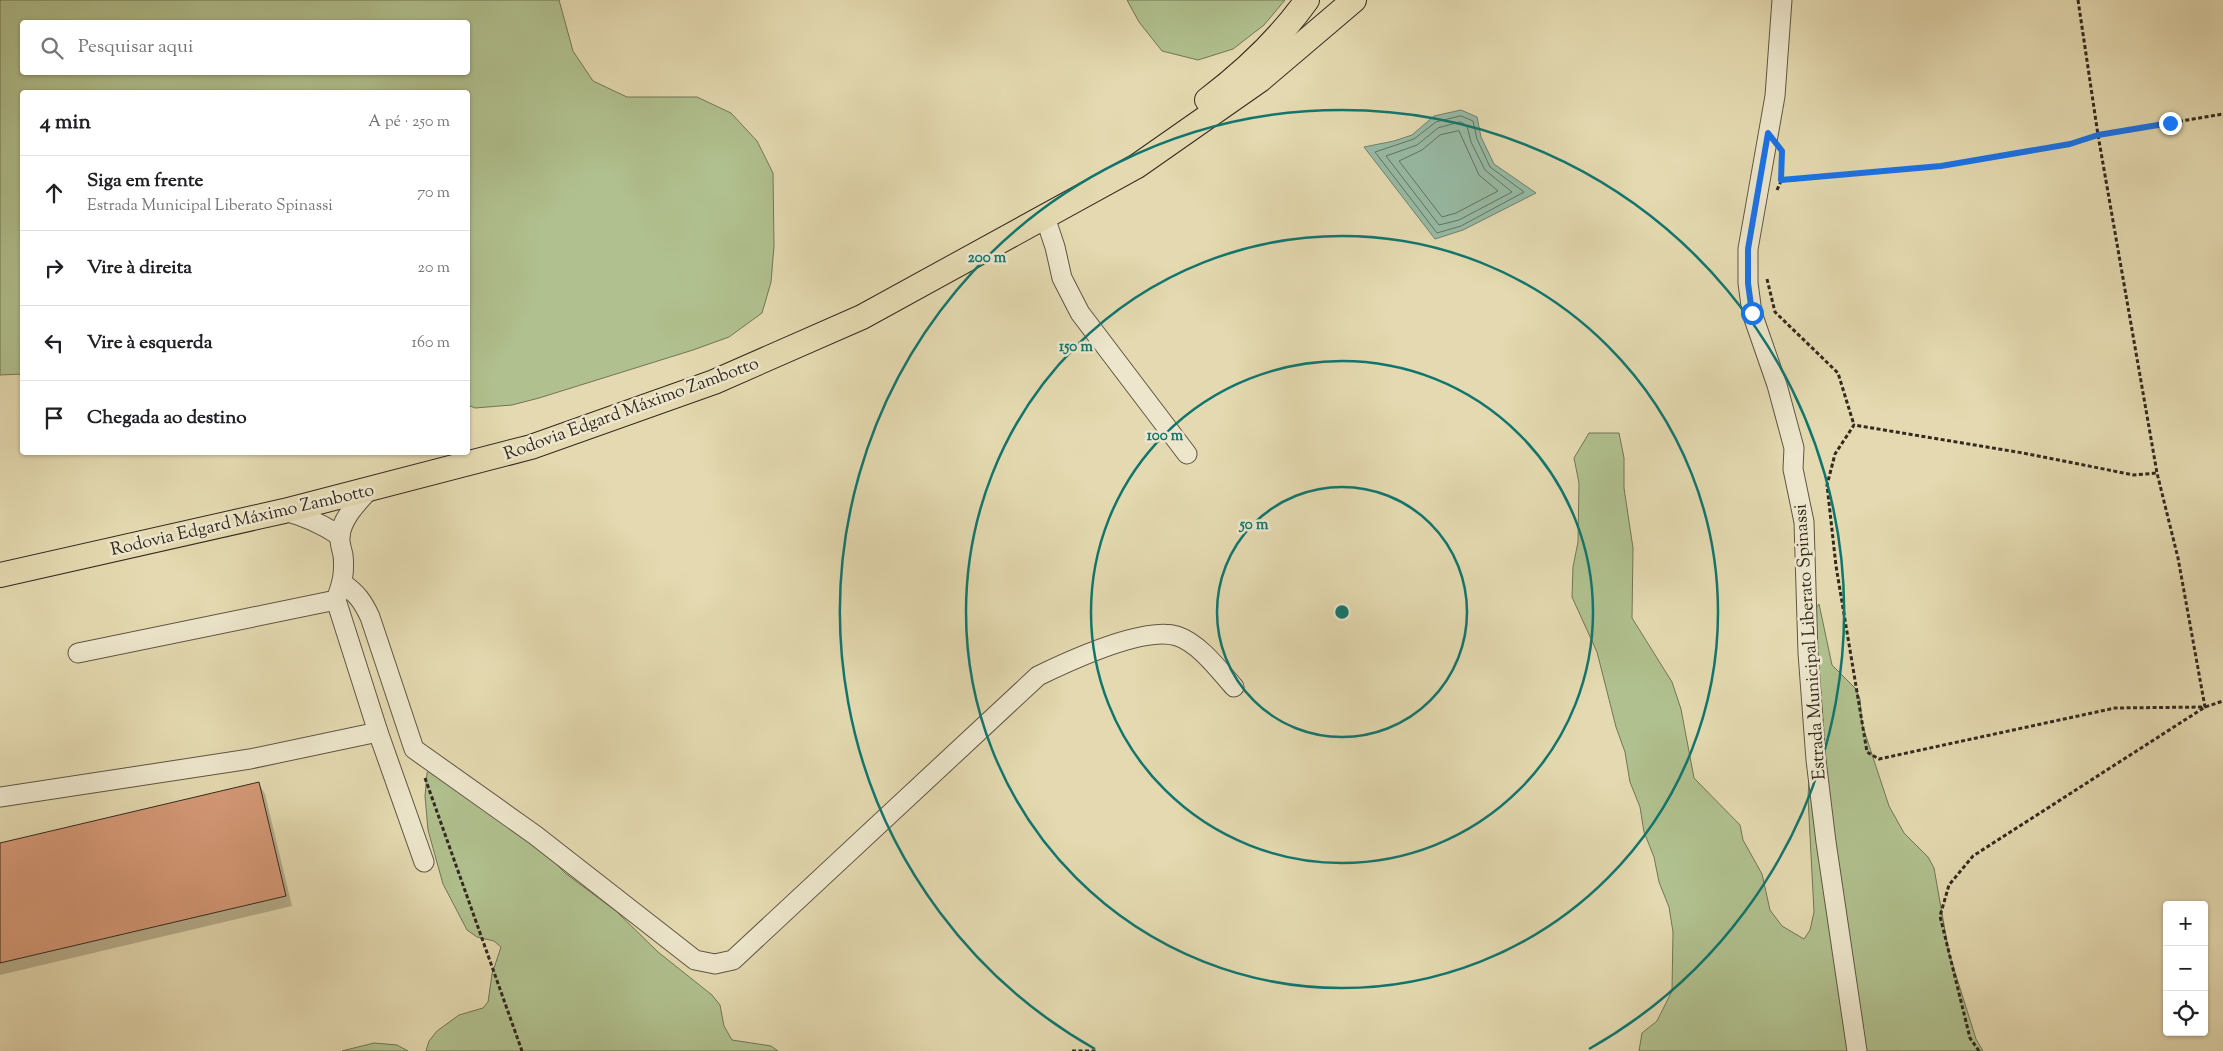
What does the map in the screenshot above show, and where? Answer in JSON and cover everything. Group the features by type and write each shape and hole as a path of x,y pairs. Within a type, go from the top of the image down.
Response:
{"main road":[{"name":"Rodovia Edgard Máximo Zambotto","path":"1052,213 1228,84 1265,49 1307,0"},
{"name":"Rodovia Edgard Máximo Zambotto","path":"0,575 284,511 531,447 714,382 862,317 1137,166 1260,80 1354,0"},
{"path":"1260,80 1297,60 1372,0"}],"street":[{"name":"Estrada Municipal Liberato Spinassi","path":"1782,0 1775,96 1748,249 1748,283 1752,313 1777,385 1794,448 1792,469 1804,522 1808,653 1816,760 1826,842 1858,1051"},
{"path":"1052,213 1055,248 1062,278 1080,313 1187,454"},
{"path":"371,488 355,505 345,522 340,536 344,570 339,592 378,732 424,862"},
{"path":"284,511 306,516 340,536"},
{"path":"78,653 339,592 354,591 363,601 370,617 414,749 534,835 696,960 715,964 733,960 1038,676 1080,655 1160,633 1178,636 1204,654 1234,687"},
{"path":"0,798 250,759 378,732"}],"path":[{"path":"2078,0 2098,135 2157,473 2178,558 2206,706"},
{"path":"1781,180 1941,166 2070,144 2098,135 2223,114"},
{"path":"1774,197 1781,180 1782,161"},
{"path":"1764,271 1775,312 1838,373 1854,425"},
{"path":"1854,425 2023,452 2134,474 2157,473"},
{"path":"1854,425 1835,454 1827,484 1836,566 1867,752 1879,759 2115,708 2206,706"},
{"path":"1979,1051 1970,1038 1940,916 1949,885 1973,856 2206,706 2223,700"},
{"path":"424,777 522,1051"},
{"path":"1072,1051 1098,1051"}],"shaded area":[{"path":"0,0 559,0 573,51 593,81 627,97 697,97 731,113 757,141 773,173 774,246 771,282 762,313 729,337 693,350 539,398 512,405 475,408 470,406 470,90 20,90 20,374 0,375"},
{"path":"1127,0 1285,0 1264,25 1233,49 1198,60 1162,51 1139,22"},
{"path":"1589,433 1619,433 1624,458 1624,488 1633,548 1632,618 1672,682 1681,709 1694,778 1740,825 1743,840 1762,874 1770,910 1782,926 1804,939 1810,930 1814,912 1808,797 1812,728 1812,614 1819,604 1832,665 1855,688 1860,699 1862,724 1889,806 1904,833 1928,857 1934,868 1949,953 1976,1039 1983,1051 1639,1051 1642,1033 1657,1021 1672,991 1673,932 1669,907 1659,882 1654,857 1644,832 1640,807 1630,782 1625,752 1616,727 1597,652 1572,597 1573,567 1578,542 1579,483 1574,458"},
{"path":"436,760 530,836 565,873 616,911 658,952 712,995 720,1005 724,1026 732,1040 771,1046 778,1051 426,1051 429,1041 437,1031 459,1015 483,1008 488,1002 492,974 501,947 494,941 477,937 467,930 443,884 428,830 425,796 427,773"},
{"path":"374,1043 397,1045 408,1051 342,1051"}],"water":[{"path":"1461,110 1477,117 1481,137 1494,164 1536,193 1463,230 1435,239 1364,147 1412,135 1434,116"}],"building":[{"path":"259,782 286,896 0,963 0,843"}],"route":[{"path":"1752,313 1748,283 1748,249 1768,133 1782,151 1781,180 1941,166 2070,144 2098,135 2170,123"}]}
